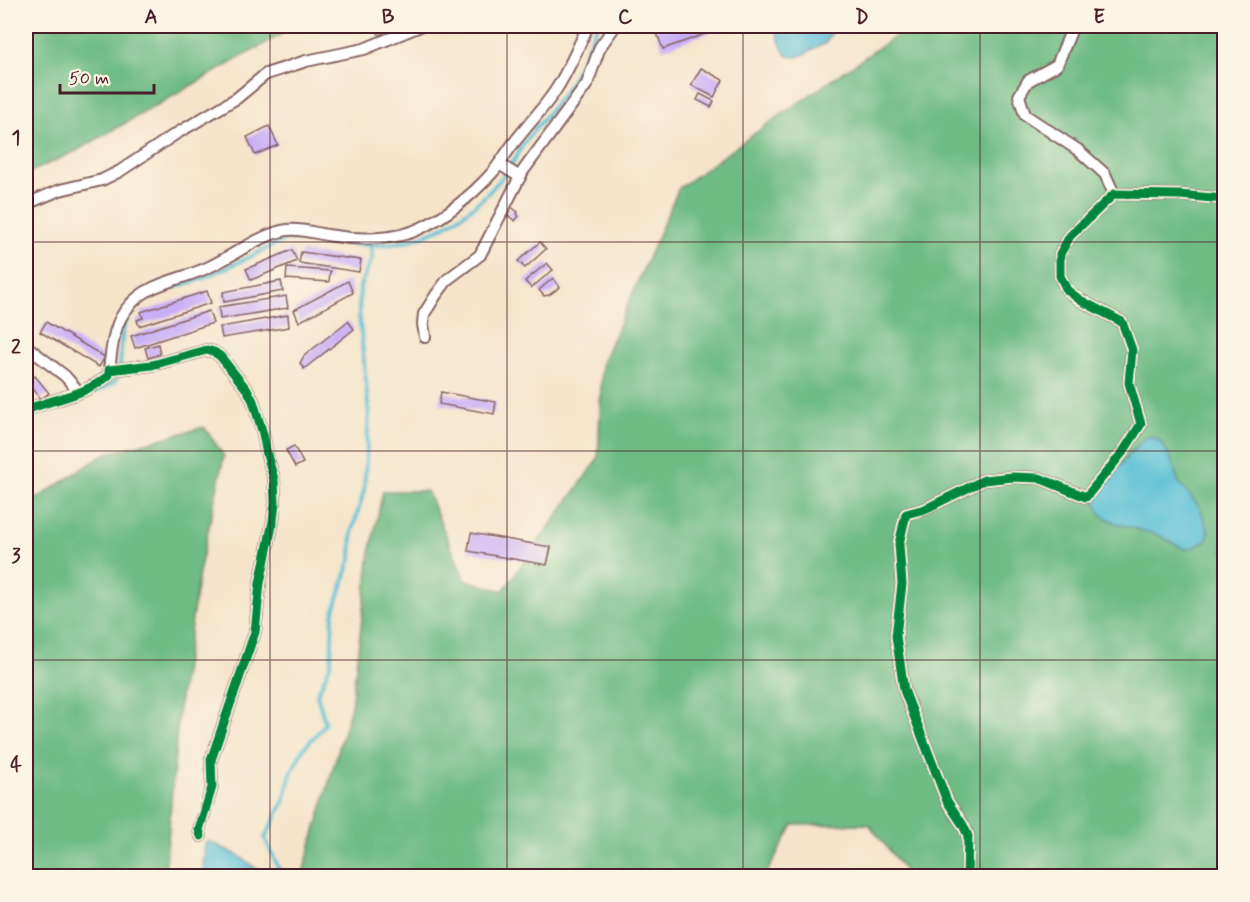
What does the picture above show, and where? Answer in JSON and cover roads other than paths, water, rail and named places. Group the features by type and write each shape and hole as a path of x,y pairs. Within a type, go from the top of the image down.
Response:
{"street":[{"path":"26,204 60,190 102,180 120,171 174,135 237,98 266,74 306,61 364,49 420,26"},
{"path":"425,337 424,314 448,279 480,255 509,170 509,149 553,93 588,26"},
{"path":"117,370 113,342 119,321 128,306 140,295 153,288 207,268 240,249 287,230 329,236 391,237 404,235 421,228 457,207 509,170 560,118 587,84 600,48 615,26"},
{"path":"1073,26 1057,65 1028,81 1019,96 1025,115 1078,150 1105,174 1114,194"},
{"path":"967,876 968,836 947,801 904,690 896,636 902,584 899,544 906,514 925,509 984,480 1013,477 1039,478 1086,497 1123,452 1141,424 1129,383 1132,350 1122,322 1080,300 1067,290 1060,276 1060,254 1070,236 1114,194 1179,195 1224,199"},
{"path":"26,346 64,376 79,392"},
{"path":"26,410 79,392 104,380 117,370 152,365 207,350 214,352 248,391 253,401 274,478 273,521 260,583 255,632 211,759 212,787 199,830 201,836"}],"water":[{"path":"775,26 836,26 825,44 793,57 784,52"},
{"path":"1151,436 1160,441 1170,456 1178,481 1200,508 1209,533 1206,540 1193,548 1184,549 1158,535 1115,523 1101,515 1093,497 1143,439"},
{"path":"208,841 238,855 266,876 202,876 205,843"}],"waterway":[{"path":"85,395 114,382 120,367 124,325 137,305 152,296 211,275 284,240 380,245 395,243 425,235 464,214 487,194 511,166 523,145 565,91 578,69 597,26"},
{"path":"282,876 265,838 284,801 291,773 303,749 325,722 317,695 331,663 333,614 351,558 352,532 364,491 369,413 359,314 360,286 372,258 371,244"},
{"path":"26,418 61,404"}]}
